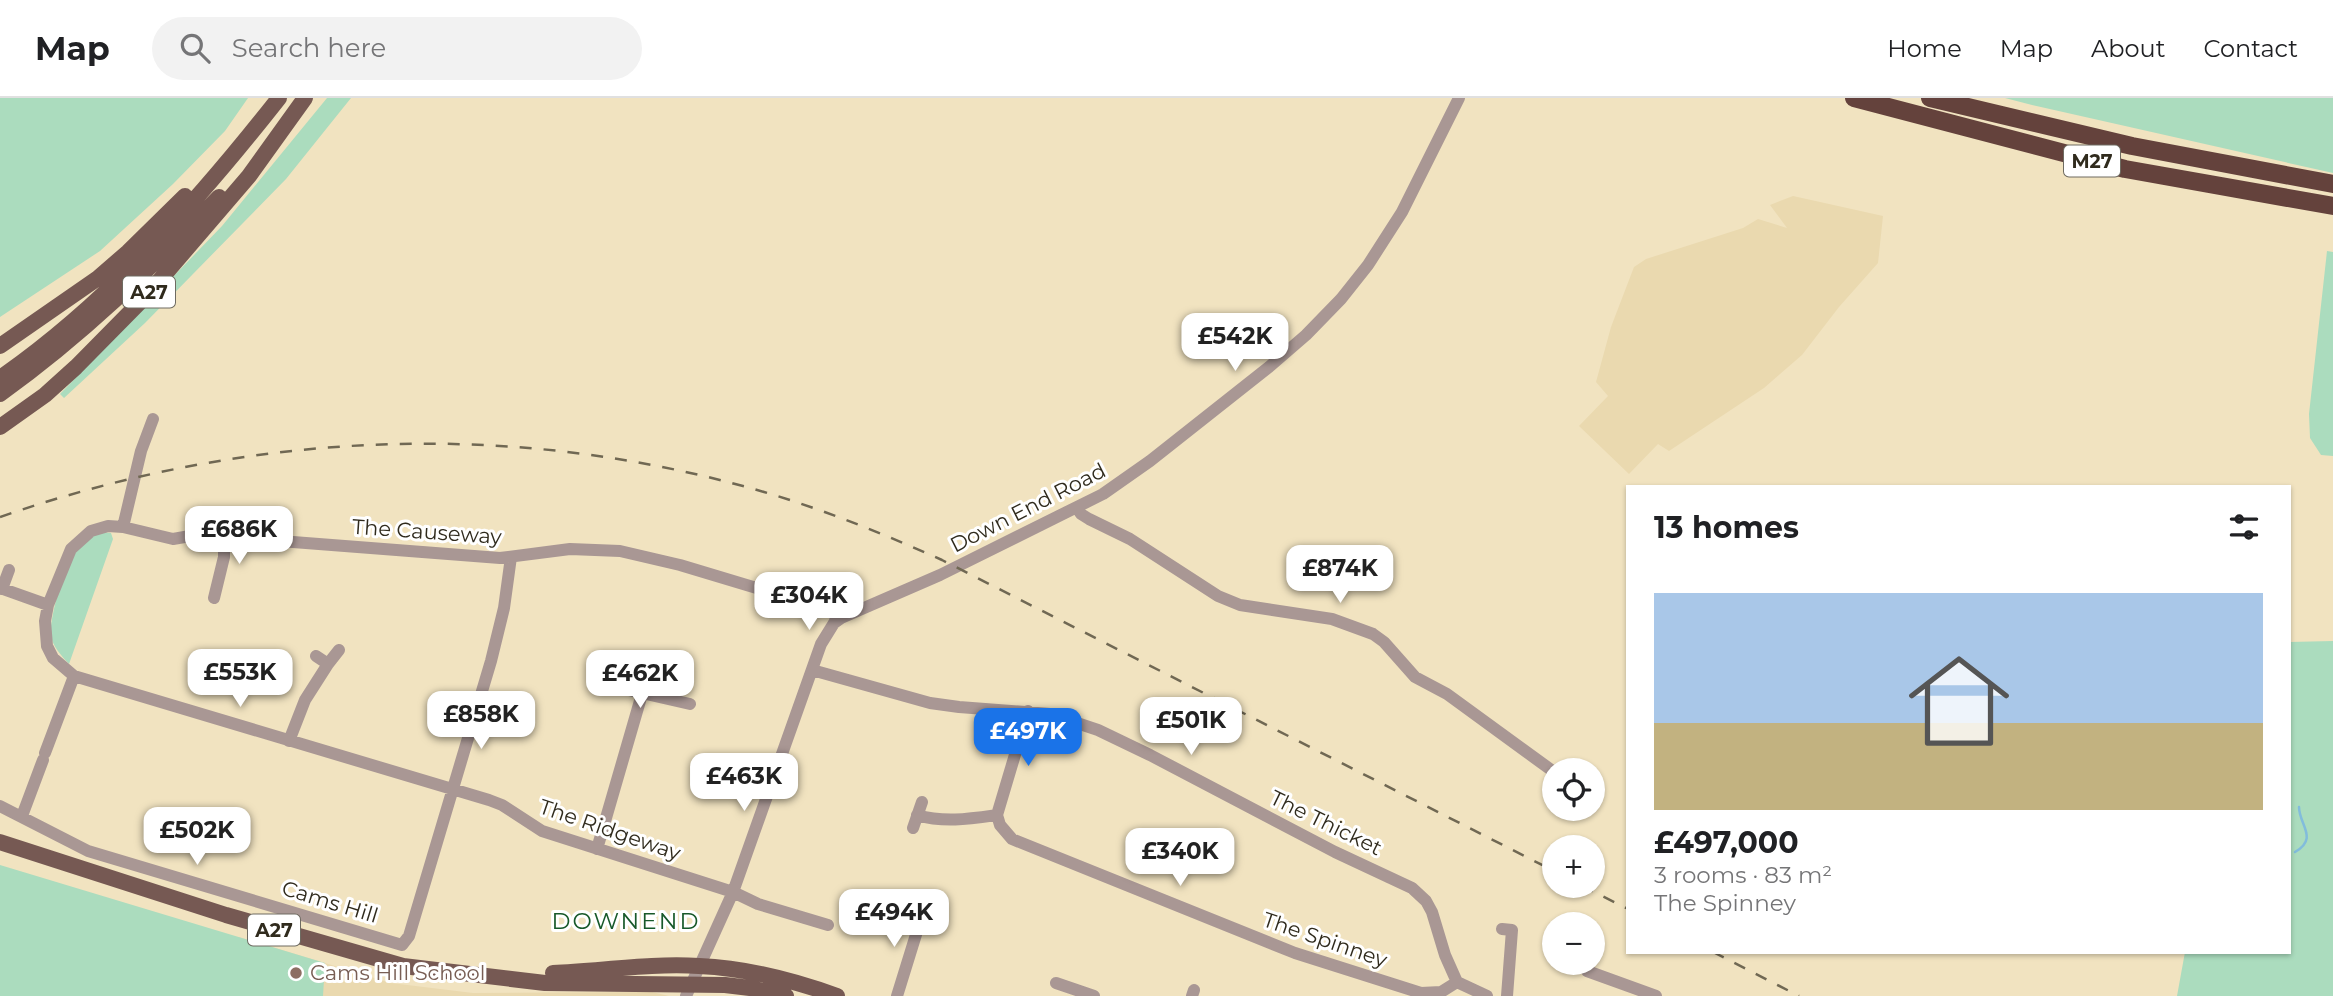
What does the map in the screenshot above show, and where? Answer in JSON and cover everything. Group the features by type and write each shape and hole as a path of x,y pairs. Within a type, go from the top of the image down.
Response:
{"highway":[{"name":"M27","path":"1854,98 2125,169 2333,206"},
{"name":"M27","path":"1930,98 2132,146 2333,184"}],"main road":[{"name":"A27","path":"0,378 56,334 166,232 211,182 279,98"},
{"name":"A27","path":"0,427 45,395 111,333 195,241 249,176 305,98"},
{"name":"A27","path":"0,346 98,278 259,124"},
{"name":"A27","path":"0,394 63,346 114,302 178,240 276,136"},
{"name":"Cams Hill","path":"0,842 359,955 403,966 545,983 688,990"},
{"name":"Cams Hill","path":"0,851 64,864"},
{"name":"A27","path":"698,966 753,973 804,984 837,996"},
{"name":"Cams Hill","path":"489,976 698,966"},
{"name":"A27","path":"688,990 740,986 786,996"}],"street":[{"name":"Down End Road","path":"841,618 940,575 1077,508 1127,478 1306,335 1341,299 1368,265 1402,212 1460,98"},
{"path":"123,527 139,460 153,419"},
{"path":"1077,508 1089,519 1130,538 1218,596 1240,605 1332,620 1373,634 1384,642 1415,677 1447,694 1542,763"},
{"name":"The Causeway","path":"48,605 71,549 92,531 108,526 173,539 224,531 242,532 280,541 511,557 570,549 620,551 680,565 823,607 841,618"},
{"path":"213,598 225,550 224,531"},
{"path":"452,789 491,661 504,608 511,557"},
{"path":"9,570 1,588 48,605"},
{"name":"The Ridgeway","path":"48,605 44,633 47,646 62,668 74,676 502,805 542,831 828,925"},
{"path":"688,990 733,892 811,670 827,632 841,618"},
{"path":"289,741 305,700 339,650"},
{"path":"316,656 328,664"},
{"name":"The Thicket","path":"811,670 930,703 1050,714 1098,730 1335,852 1412,888 1426,901 1432,912 1445,955 1457,982"},
{"path":"22,816 74,676"},
{"path":"598,682 690,704"},
{"path":"597,849 642,694"},
{"path":"922,802 915,821 965,820 997,815 1028,711"},
{"name":"Cams Hill","path":"0,806 88,851 396,945 404,944 409,936 452,789"},
{"name":"The Spinney","path":"997,815 1000,825 1012,839 1295,953 1421,993 1441,992 1457,982"},
{"path":"897,996 923,912"},
{"path":"1507,996 1509,925"},
{"path":"1598,975 1656,996"},
{"path":"1457,982 1487,996"},
{"path":"1056,983 1094,996"}],"shaded area":[{"path":"1793,196 1883,216 1878,263 1802,355 1764,388 1669,451 1658,444 1629,474 1579,426 1608,396 1596,382 1611,327 1634,267 1646,259 1743,228 1758,219 1787,228 1770,205"},
{"name":"Cams Hill School","path":"239,937 391,983 473,993 652,992 669,996 232,996"}],"green space":[{"path":"0,98 248,98 225,131 173,184 100,251 0,317"},
{"path":"327,98 351,98 286,179 145,323 64,398 60,394 222,226"},
{"path":"2005,98 2333,98 2333,173 2032,105"},
{"path":"2327,251 2333,252 2333,456 2321,455 2310,438 2309,414"},
{"path":"102,532 111,533 113,539 69,664 55,647 51,636 55,605 62,578 74,550 87,539"},
{"path":"2333,641 2333,996 2177,996 2185,954 2291,954 2291,642"},
{"path":"0,865 325,963 323,996 0,996"}],"waterway":[{"path":"2295,852 2306,842 2307,836 2299,807"}],"railway":[{"path":"0,517 94,488 188,466 284,452 380,444 476,445 573,453 669,468 764,492 809,507 942,560 1542,865"},
{"path":"1605,898 1626,908"},
{"path":"1717,954 1799,996"}],"place":[{"name":"Cams Hill School","path":"296,973"}],"district":[{"name":"DOWNEND","path":"626,921"}]}
